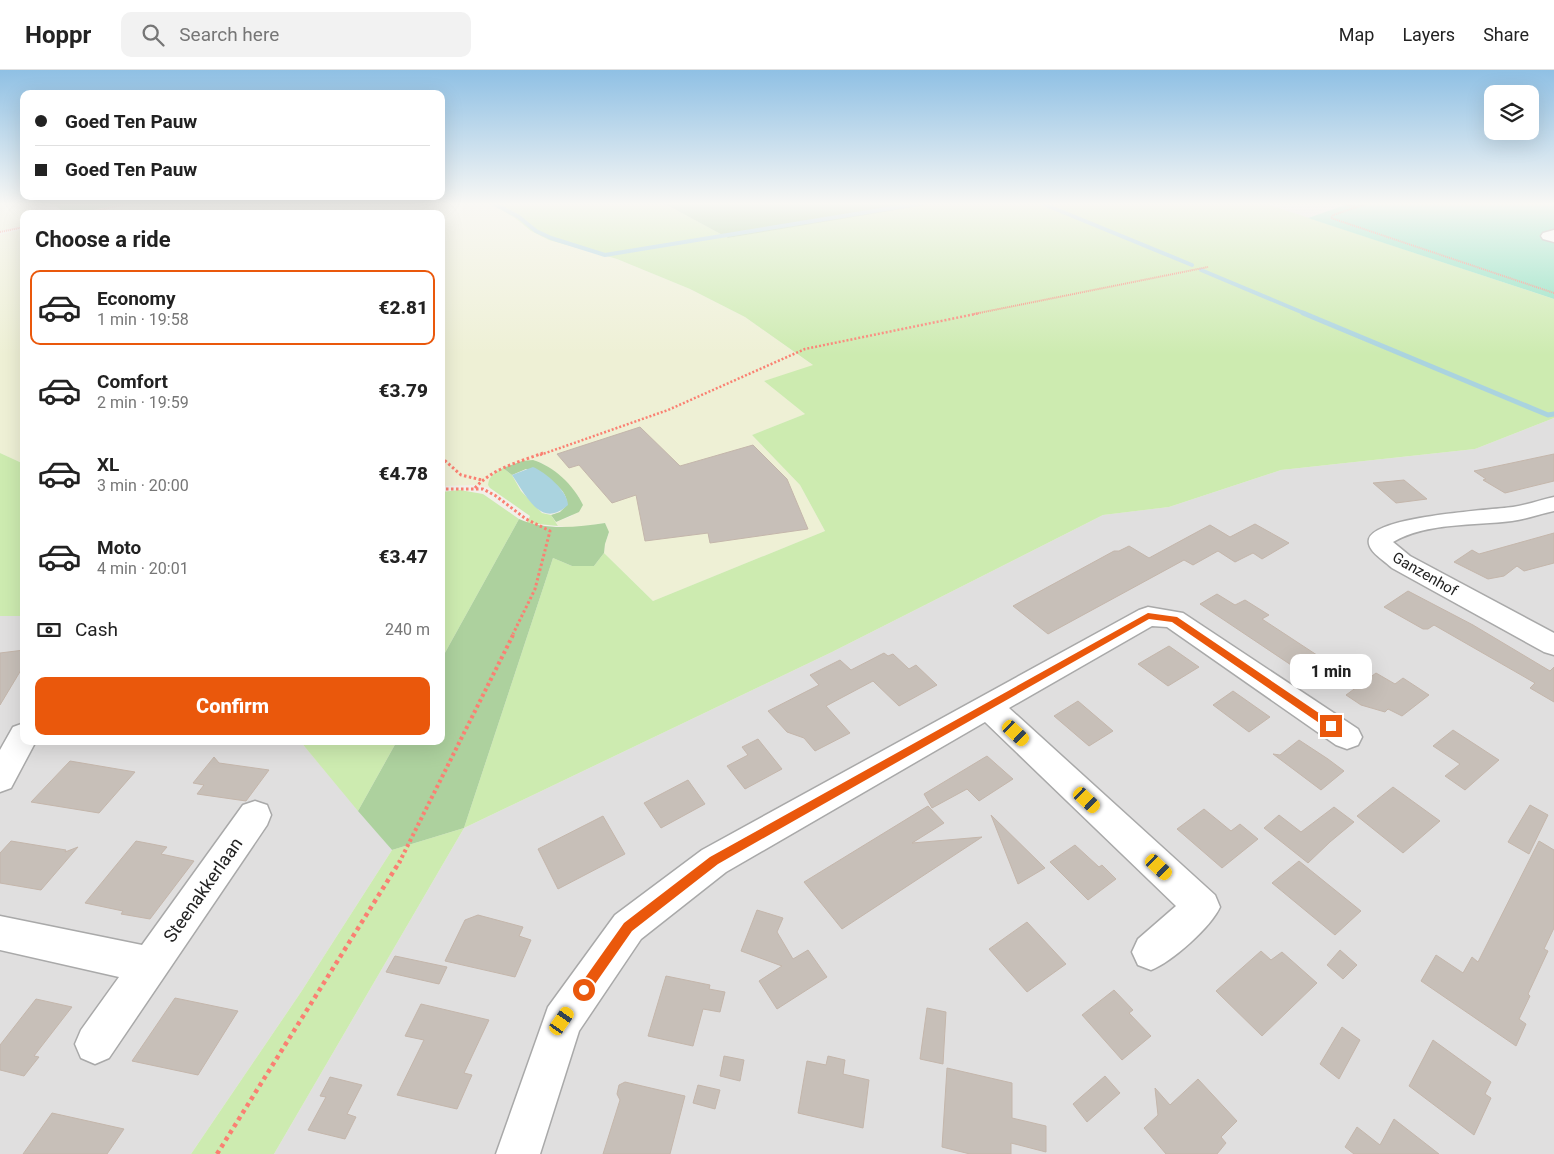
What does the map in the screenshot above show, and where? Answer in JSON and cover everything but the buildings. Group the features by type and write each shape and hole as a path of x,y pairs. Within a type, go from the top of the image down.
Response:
{"street":[{"name":"Ganzenhof","path":"1554,504 1516,513 1414,526 1388,533 1381,539 1381,546 1401,562 1554,645"},
{"path":"518,1154 562,1021 628,927 714,861 1148,616 1174,619 1347,737"},
{"path":"987,706 1202,907 1151,952"},
{"path":"0,779 20,742"},
{"name":"Steenakkerlaan","path":"95,1044 256,815"},
{"path":"0,933 150,965"}],"path":[{"path":"1437,254 1554,293"},
{"path":"474,489 482,480 501,468 668,410 805,350 1208,267"},
{"path":"445,461 461,475 482,480"},
{"path":"217,1154 406,852 535,589 550,531 526,518 484,489 445,489"}],"shaded area":[{"path":"1554,418 1554,1154 274,1154 464,828 832,652 1103,515 1169,507 1281,470 1475,449"},
{"path":"0,616 20,616 20,745 303,745 392,850 301,992 191,1154 0,1154"}],"green space":[{"path":"0,254 20,254 20,462 0,453"},
{"path":"445,254 594,254 617,259 690,289 745,317 814,366 764,381 805,414 752,435 800,485 825,531 653,601 604,553 609,533 605,523 572,528 558,526 556,522 572,516 579,497 554,471 540,462 503,468 495,472 488,485 490,488 477,485 445,486"},
{"path":"598,254 1417,254 1554,299 1554,418 1475,449 1281,470 1169,507 1103,515 832,652 464,828 553,558 572,566 594,566 604,553 653,601 825,531 800,485 752,435 805,414 764,381 813,365 745,317 690,289 617,259"},
{"path":"1416,254 1554,254 1554,299"},
{"path":"0,453 20,462 20,616 0,616"},
{"path":"533,460 548,467 562,477 574,490 583,505 579,512 556,522 551,515 560,512 567,505 563,492 546,478 526,469 512,475 503,468 522,461"},
{"path":"503,468 512,475 521,491 542,513 551,515 558,526 527,523 530,516 490,488 488,485 491,477"},
{"path":"460,490 483,494 519,519 445,653 445,492"},
{"path":"519,519 551,527 573,527 605,523 609,532 604,553 594,566 572,566 553,558 464,828 392,850 358,811 395,745 445,745 445,653"},
{"path":"303,745 395,745 358,811"},
{"path":"464,828 274,1154 191,1154 301,992 392,850"}],"water":[{"path":"533,467 544,473 560,488 568,505 558,512 550,514 542,512 535,507 512,475"}],"waterway":[{"path":"601,254 614,254"},
{"path":"1164,254 1192,265"},
{"path":"1201,270 1306,314"},
{"path":"1303,313 1548,415 1554,414"}],"route":[{"path":"584,990 628,927 714,861 1148,616 1174,619 1331,726"}]}
